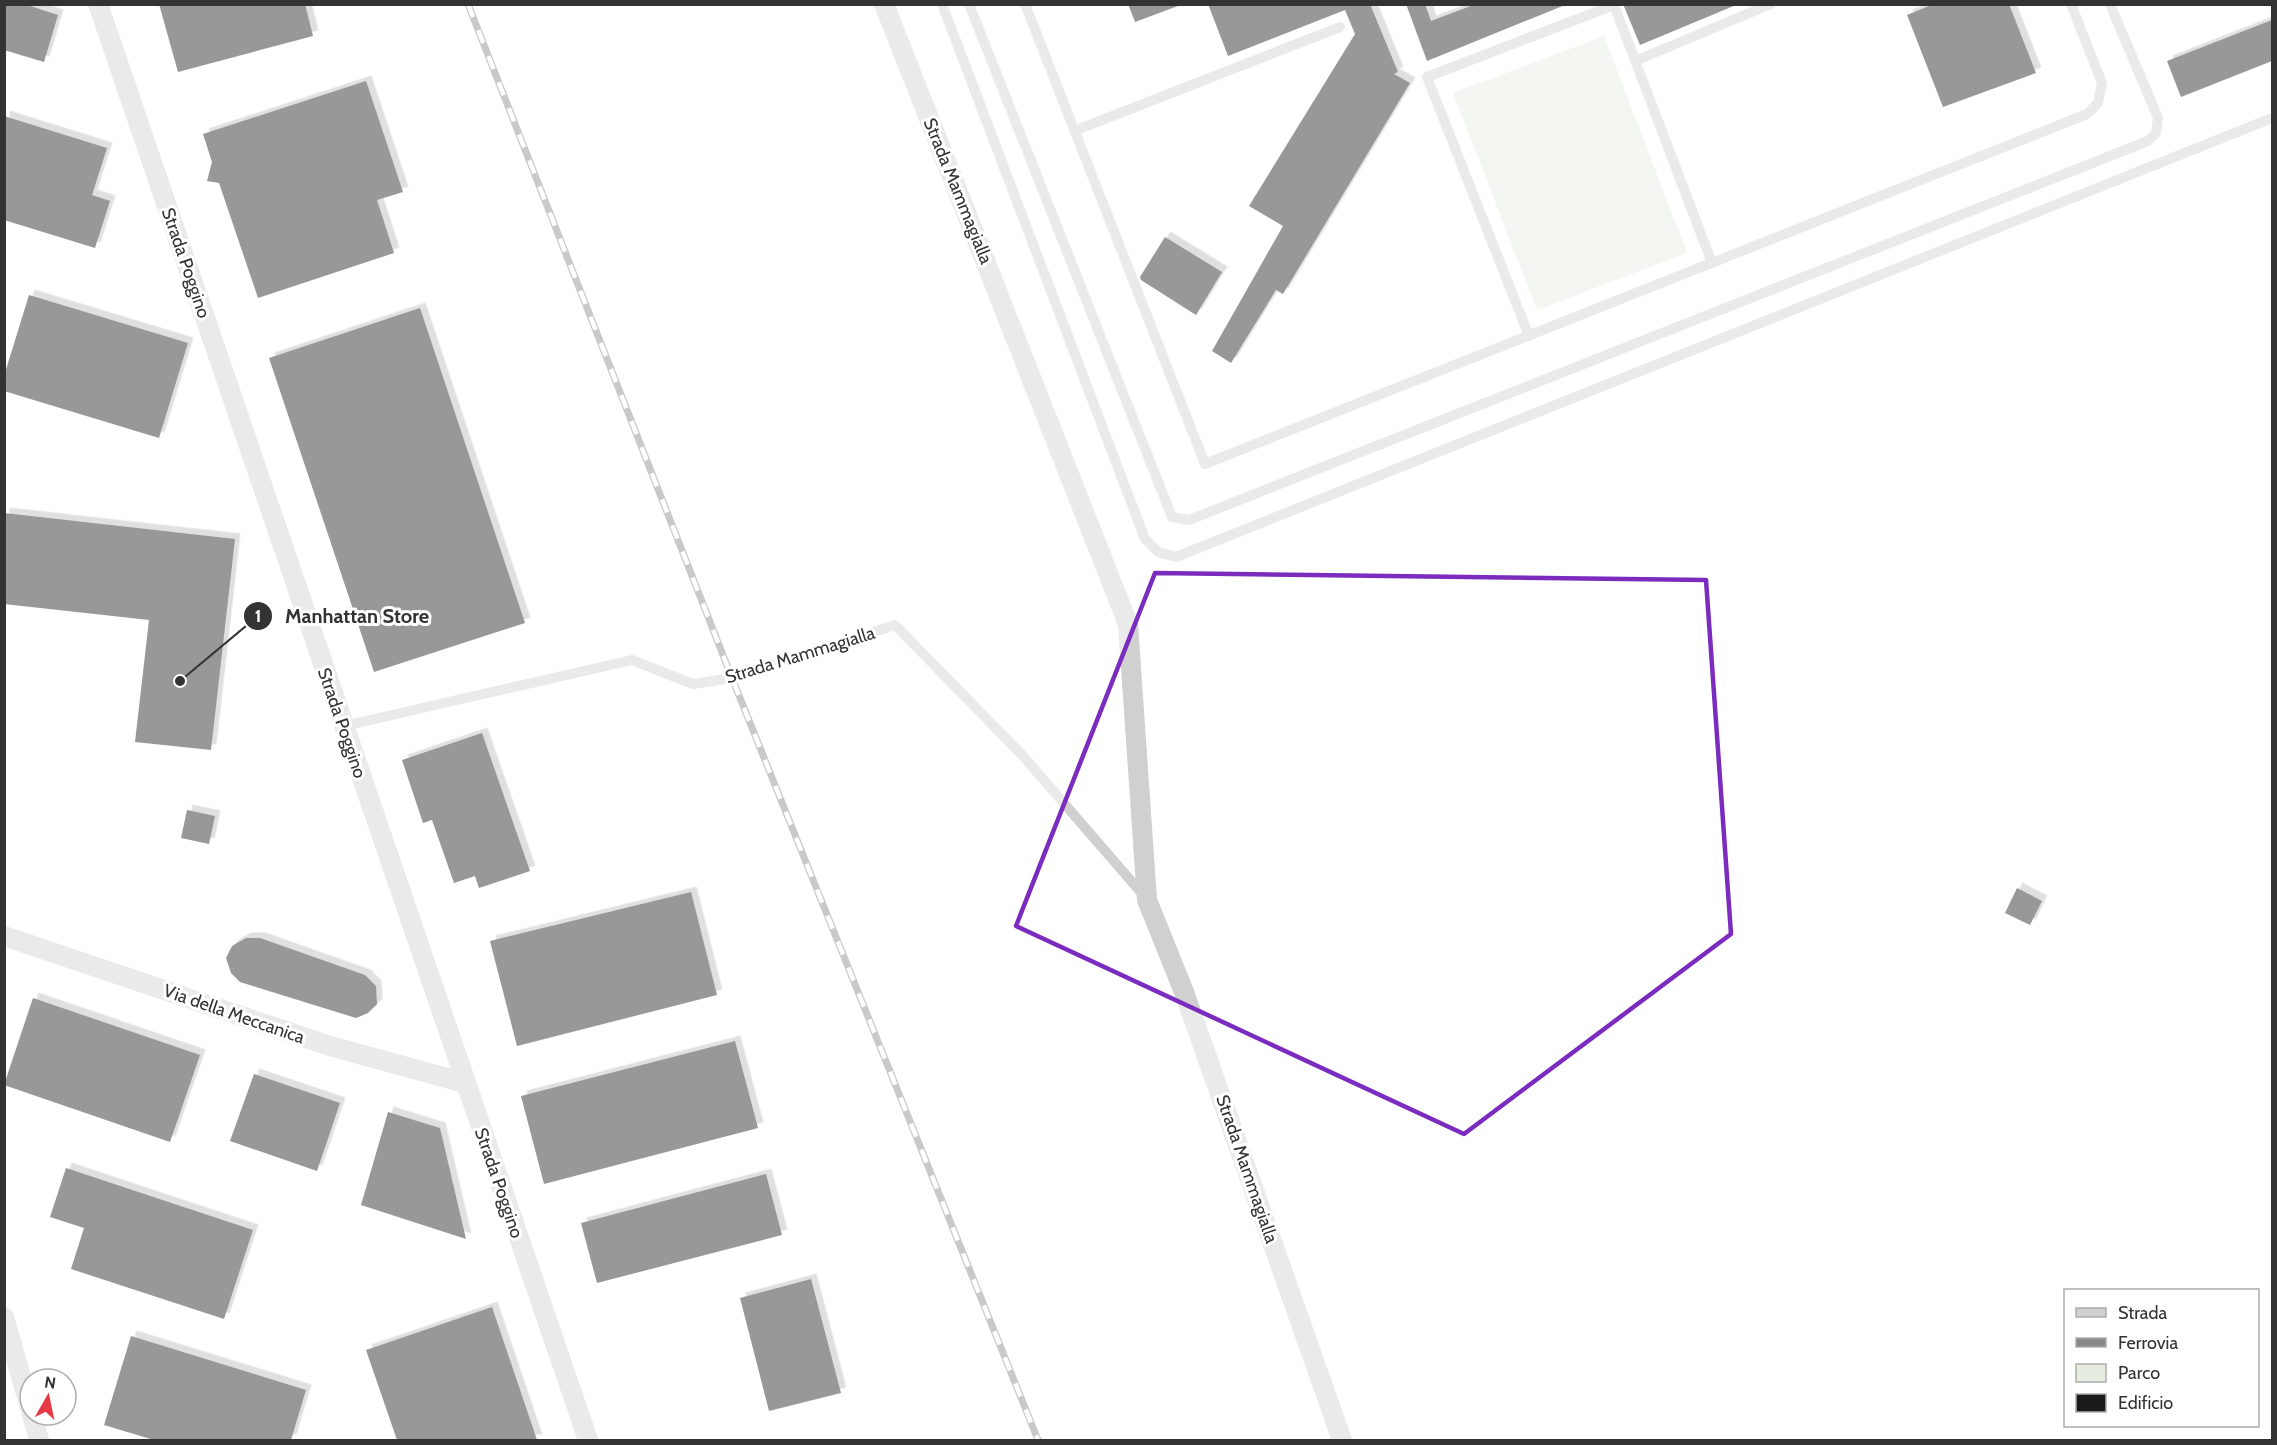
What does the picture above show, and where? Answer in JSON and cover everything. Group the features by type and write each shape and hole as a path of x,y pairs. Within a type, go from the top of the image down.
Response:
{"street":[{"name":"Strada Poggino","path":"98,4 588,1440"},
{"name":"Strada Mammagialla","path":"884,4 1128,624 1147,900 1184,992 1342,1440"},
{"name":"Via della Meccanica","path":"4,936 330,1046 465,1083"},
{"path":"4,1317 18,1367"}],"lane":[{"path":"942,4 1145,539 1158,552 1176,557 2272,118"},
{"path":"969,4 1172,517 1190,520 2148,141 2156,133 2158,118 2110,4"},
{"path":"1025,4 1205,464 2087,114 2098,103 2102,83 2071,4"},
{"path":"1635,61 1771,4"},
{"path":"1529,336 1427,77 1614,5 1712,263"},
{"path":"1074,131 1340,27"},
{"name":"Strada Mammagialla","path":"344,726 632,660 693,684 732,678 895,625 1023,756 1147,900"}],"highlighted area":[{"path":"1155,573 1706,580 1731,934 1464,1134 1016,926"}],"green space":[{"path":"1604,36 1687,253 1537,310 1453,93"}],"building":[{"path":"4,4 24,4 58,15 44,62 4,50"},
{"path":"159,4 305,4 313,36 178,72"},
{"path":"1128,4 1178,4 1178,6 1135,22"},
{"path":"1208,4 1370,4 1398,72 1394,74 1410,83 1283,294 1276,290 1231,363 1212,351 1283,226 1249,206 1355,34 1345,10 1228,56"},
{"path":"1406,4 1425,4 1431,21 1476,4 1565,5 1427,61"},
{"path":"1623,4 1736,4 1736,5 1640,45"},
{"path":"1934,4 2009,4 2036,73 1943,107 1907,15"},
{"path":"2272,20 2272,61 2181,97 2167,61"},
{"path":"366,81 403,192 377,200 394,253 258,298 219,183 207,181 212,162 203,134"},
{"path":"4,116 107,148 92,195 110,201 95,248 4,220"},
{"path":"1165,237 1222,272 1196,315 1141,280 1140,277"},
{"path":"29,295 188,343 159,438 4,391 4,376"},
{"path":"420,308 525,623 374,672 269,358"},
{"path":"4,513 235,539 211,750 135,742 149,620 4,604"},
{"path":"482,733 530,871 479,888 475,876 454,883 432,820 423,823 402,760"},
{"path":"187,810 215,816 209,844 181,838"},
{"path":"2017,888 2042,901 2030,925 2005,913"},
{"path":"691,892 717,995 517,1046 490,941"},
{"path":"246,938 260,938 365,975 376,986 377,1004 368,1013 356,1018 240,982 231,973 226,958 232,946"},
{"path":"33,998 200,1055 170,1142 4,1085"},
{"path":"735,1041 758,1128 544,1184 521,1096"},
{"path":"254,1074 340,1103 317,1171 230,1141"},
{"path":"388,1112 440,1128 466,1239 361,1205"},
{"path":"66,1168 253,1230 224,1319 71,1269 84,1228 50,1217"},
{"path":"766,1174 782,1235 597,1283 581,1223"},
{"path":"811,1279 841,1393 769,1411 740,1298"},
{"path":"492,1307 537,1440 397,1440 366,1350"},
{"path":"131,1336 306,1390 291,1440 154,1440 104,1425"}],"railway":[{"path":"468,4 732,678 1038,1440"}],"place":[{"name":"Manhattan Store","path":"180,681"}]}
